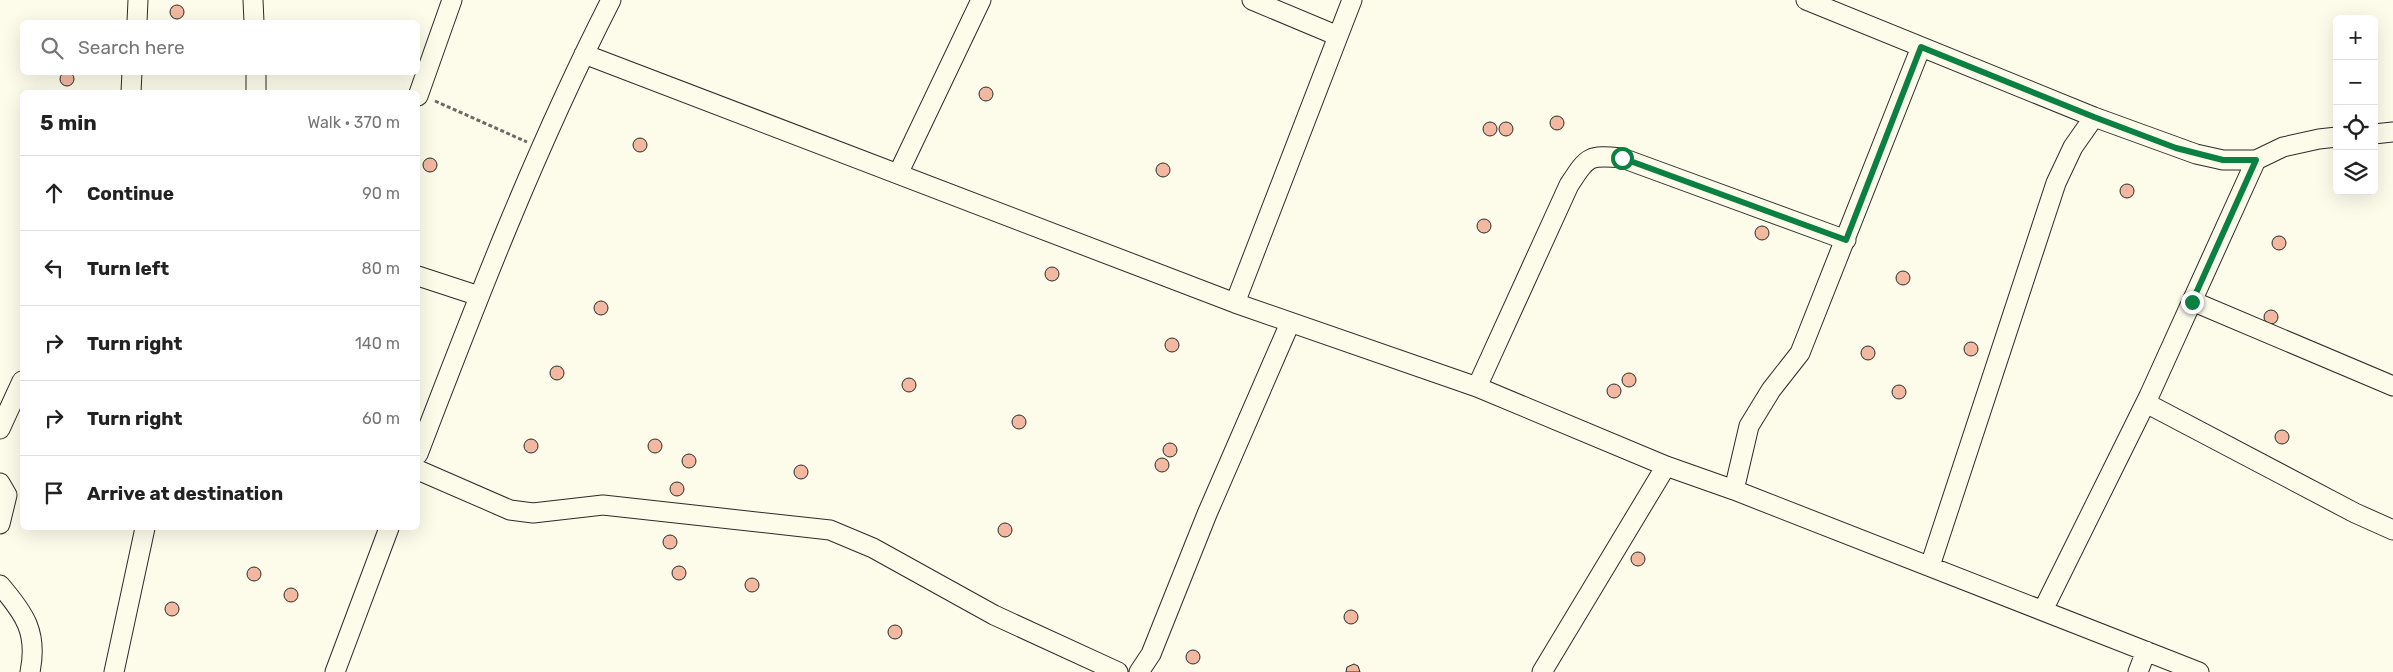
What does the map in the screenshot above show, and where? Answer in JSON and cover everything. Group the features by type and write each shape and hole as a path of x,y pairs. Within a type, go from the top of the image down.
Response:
{"street":[{"path":"137,20 138,0"},
{"path":"254,0 254,20"},
{"path":"420,90 452,0"},
{"path":"420,449 479,296 540,147 611,0"},
{"path":"898,174 981,0"},
{"path":"1252,0 1338,36"},
{"path":"1235,303 1352,0"},
{"path":"1806,0 2094,117 2196,154 2223,160 2256,160 2283,147 2333,138"},
{"path":"1734,490 1749,426 1770,390 1800,353 1921,47"},
{"path":"584,54 1235,303 1478,387 1666,466 1734,490 2199,672"},
{"path":"131,90 132,75"},
{"path":"256,75 256,90"},
{"path":"1930,566 2031,253 2056,182 2073,147 2094,117"},
{"path":"2378,134 2393,132"},
{"path":"1478,387 1569,185 1583,164 1595,156 1622,158 1846,240"},
{"path":"2043,610 2146,403 2256,160"},
{"path":"420,277 479,296"},
{"path":"2192,302 2393,386"},
{"path":"1138,672 1151,654 1207,514 1290,323"},
{"path":"0,429 20,385"},
{"path":"2146,403 2355,513 2393,530"},
{"path":"1542,672 1666,466"},
{"path":"420,471 510,510 533,513 603,505 830,530 873,548 994,615 1118,672"},
{"path":"0,484 7,496 0,524"},
{"path":"114,672 145,530"},
{"path":"335,672 388,530"},
{"path":"0,585 16,603 33,641 30,672"},
{"path":"2138,672 2146,651"}],"path":[{"path":"420,96 540,147"}],"building":[{"path":"174,5 180,5 184,12 180,19 174,19 170,15 170,9"},
{"path":"61,75 74,76 74,82 70,86 64,86 60,82"},
{"path":"983,87 989,87 993,94 989,101 983,101 979,97 979,91"},
{"path":"1554,116 1560,116 1564,123 1560,130 1554,130 1550,126 1550,120"},
{"path":"1487,122 1493,122 1497,129 1493,136 1487,136 1483,132 1483,126"},
{"path":"1503,122 1509,122 1513,129 1509,136 1503,136 1499,132 1499,126"},
{"path":"637,138 643,138 647,145 643,152 637,152 633,148 633,142"},
{"path":"427,158 433,158 437,165 433,172 427,172 423,168 423,162"},
{"path":"1160,163 1166,163 1170,170 1166,177 1160,177 1156,173 1156,167"},
{"path":"2124,184 2130,184 2134,191 2130,198 2124,198 2120,194 2120,188"},
{"path":"1481,219 1487,219 1491,226 1487,233 1481,233 1477,229 1477,223"},
{"path":"1759,226 1765,226 1769,233 1765,240 1759,240 1755,236 1755,230"},
{"path":"2276,236 2282,236 2286,243 2282,250 2276,250 2272,246 2272,240"},
{"path":"1049,267 1055,267 1059,274 1055,281 1049,281 1045,277 1045,271"},
{"path":"1900,271 1906,271 1910,278 1906,285 1900,285 1896,281 1896,275"},
{"path":"598,301 604,301 608,308 604,315 598,315 594,311 594,305"},
{"path":"2268,310 2274,310 2278,317 2274,324 2268,324 2264,320 2264,314"},
{"path":"1169,338 1175,338 1179,345 1175,352 1169,352 1165,348 1165,342"},
{"path":"1968,342 1974,342 1978,349 1974,356 1968,356 1964,352 1964,346"},
{"path":"1865,346 1871,346 1875,353 1871,360 1865,360 1861,356 1861,350"},
{"path":"554,366 560,366 564,373 560,380 554,380 550,376 550,370"},
{"path":"1626,373 1632,373 1636,380 1632,387 1626,387 1622,383 1622,377"},
{"path":"906,378 912,378 916,385 912,392 906,392 902,388 902,382"},
{"path":"1611,384 1617,384 1621,391 1617,398 1611,398 1607,394 1607,388"},
{"path":"1896,385 1902,385 1906,392 1902,399 1896,399 1892,395 1892,389"},
{"path":"1016,415 1022,415 1026,422 1022,429 1016,429 1012,425 1012,419"},
{"path":"2279,430 2285,430 2289,437 2285,444 2279,444 2275,440 2275,434"},
{"path":"528,439 534,439 538,446 534,453 528,453 524,449 524,443"},
{"path":"652,439 658,439 662,446 658,453 652,453 648,449 648,443"},
{"path":"1167,443 1173,443 1177,450 1173,457 1167,457 1163,453 1163,447"},
{"path":"686,454 692,454 696,461 692,468 686,468 682,464 682,458"},
{"path":"1159,458 1165,458 1169,465 1165,472 1159,472 1155,468 1155,462"},
{"path":"798,465 804,465 808,472 804,479 798,479 794,475 794,469"},
{"path":"674,482 680,482 684,489 680,496 674,496 670,492 670,486"},
{"path":"1002,523 1008,523 1012,530 1008,537 1002,537 998,533 998,527"},
{"path":"667,535 673,535 677,542 673,549 667,549 663,545 663,539"},
{"path":"1635,552 1641,552 1645,559 1641,566 1635,566 1631,562 1631,556"},
{"path":"676,566 682,566 686,573 682,580 676,580 672,576 672,570"},
{"path":"251,567 257,567 261,574 257,581 251,581 247,577 247,571"},
{"path":"749,578 755,578 759,585 755,592 749,592 745,588 745,582"},
{"path":"288,588 294,588 298,595 294,602 288,602 284,598 284,592"},
{"path":"169,602 175,602 179,609 175,616 169,616 165,612 165,606"},
{"path":"1348,610 1354,610 1358,617 1354,624 1348,624 1344,620 1344,614"},
{"path":"892,625 898,625 902,632 898,639 892,639 888,635 888,629"},
{"path":"1190,650 1196,650 1200,657 1196,664 1190,664 1186,660 1186,654"},
{"path":"1354,664 1358,666 1360,672 1346,672 1347,667"}],"route":[{"path":"1622,158 1846,240 1921,47 2176,148 2223,160 2256,160 2192,302"}]}
